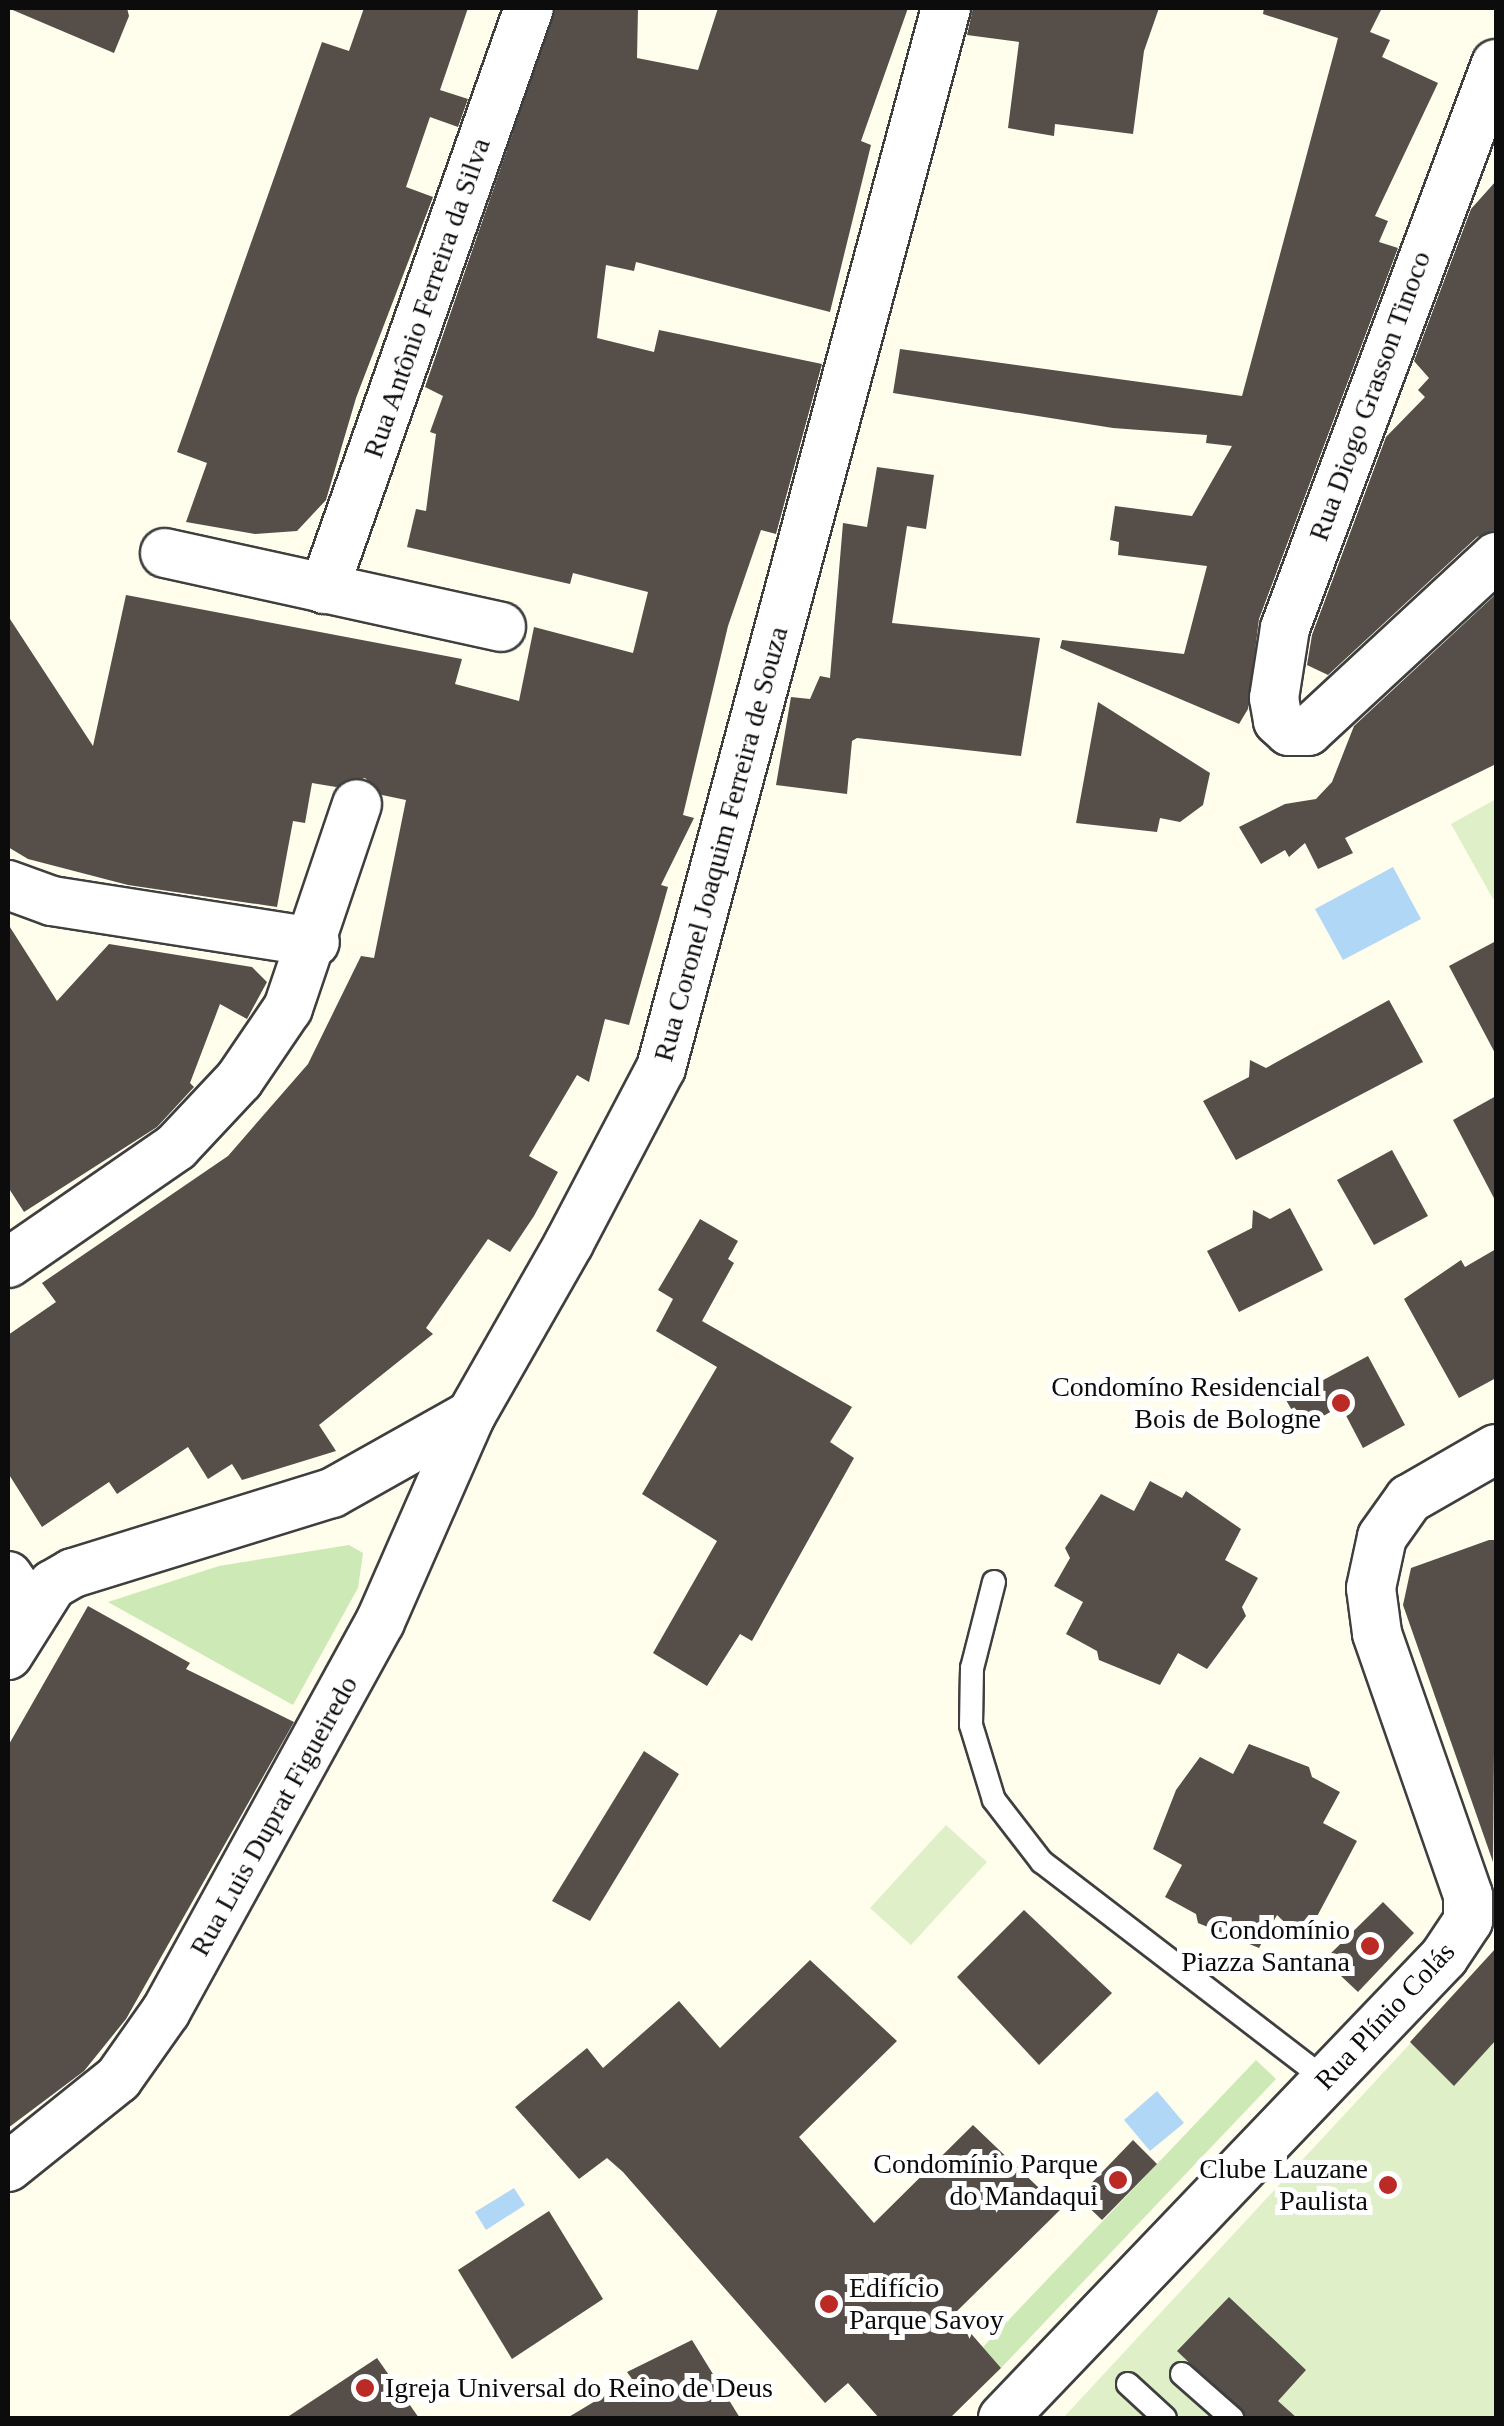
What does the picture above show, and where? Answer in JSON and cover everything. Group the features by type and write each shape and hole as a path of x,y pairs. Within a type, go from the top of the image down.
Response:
{"street":[{"name":"Rua Antônio Ferreira da Silva","path":"324,589 529,8"},
{"name":"Rua Coronel Joaquim Ferreira de Souza","path":"471,1415 661,1068 946,8"},
{"name":"Rua Diogo Grasson Tinoco","path":"1496,64 1285,628 1274,698 1278,721 1289,731 1308,731 1496,556"},
{"path":"165,553 501,626"},
{"path":"8,1263 93,1209 188,1134 239,1080 288,1008 315,942 357,804"},
{"path":"8,885 52,901 315,942"},
{"path":"8,1655 20,1594 52,1585 101,1560 332,1493 471,1415"},
{"name":"Rua Luis Duprat Figueiredo","path":"8,2167 118,2078 166,2011 380,1622 471,1415"},
{"name":"Rua Plínio Colás","path":"1003,2418 1444,1957 1468,1922 1468,1896 1376,1633 1371,1588 1382,1537 1408,1499 1496,1450"}],"lane":[{"path":"994,1582 972,1668 971,1706 994,1800 1042,1862 1326,2080"},
{"path":"1182,2374 1232,2418"},
{"path":"1128,2384 1165,2418"}],"green space":[{"path":"1496,799 1496,897 1493,899 1451,824"},
{"path":"349,1545 363,1553 358,1588 293,1705 108,1602 219,1566"},
{"path":"946,1825 987,1862 911,1945 870,1908"},
{"name":"Clube Lauzane Paulista","path":"1496,1951 1496,2418 1063,2418"},
{"path":"1256,2060 1276,2079 1001,2368 983,2347"}],"water":[{"path":"1393,867 1421,919 1343,960 1315,909"},
{"path":"1157,2091 1184,2123 1150,2151 1124,2120"},
{"path":"514,2188 525,2205 486,2230 475,2212"}],"building":[{"path":"8,8 127,8 129,16 114,53"},
{"path":"364,8 468,8 440,90 468,99 458,127 430,117 406,187 433,197 356,398 326,500 297,531 255,534 186,522 207,463 177,452 322,42 349,51"},
{"path":"556,8 638,8 637,58 698,70 718,8 908,8 861,141 871,145 830,312 636,262 634,271 606,265 597,338 654,352 659,330 822,364 776,534 761,530 728,626 683,815 694,818 661,885 668,887 629,1025 605,1019 589,1082 577,1075 529,1156 558,1172 510,1252 488,1239 426,1328 433,1334 319,1425 336,1451 242,1480 232,1464 208,1479 188,1447 117,1494 109,1482 42,1527 8,1473 8,1335 56,1302 42,1283 228,1156 308,1064 361,956 374,958 406,800 382,795 365,778 336,787 312,783 305,823 293,821 277,907 128,885 28,859 8,847 8,616 93,746 126,595 462,659 455,684 519,701 534,627 633,653 648,592 573,573 570,584 407,547 416,509 426,511 436,434 430,432 443,396 425,387"},
{"path":"973,8 1159,8 1144,51 1133,134 1055,124 1054,136 1008,128 1019,42 967,35"},
{"path":"1264,8 1382,8 1370,32 1390,40 1382,57 1438,83 1375,216 1388,221 1379,242 1398,248 1259,619 1248,709 1239,724 1060,648 1062,640 1184,654 1207,566 1118,555 1119,542 1110,540 1115,506 1192,516 1232,446 1206,443 1207,435 1113,428 893,393 900,349 1242,396 1338,38 1263,14"},
{"path":"1496,181 1496,530 1477,537 1328,675 1307,665 1312,635 1386,437 1425,397 1418,390 1429,378 1414,361 1471,209"},
{"path":"877,467 934,475 926,529 907,526 892,623 1040,638 1021,756 857,738 852,741 847,794 776,785 791,697 810,699 820,676 830,678 843,523 867,527"},
{"path":"1496,594 1496,764 1345,838 1353,853 1318,869 1305,843 1289,857 1285,850 1261,864 1239,827 1285,804 1316,799 1332,782 1354,726"},
{"path":"1098,702 1210,773 1203,805 1180,822 1160,818 1157,832 1076,823"},
{"path":"8,924 57,1001 109,944 252,967 267,982 247,1019 220,1004 190,1083 194,1087 157,1127 24,1212 8,1187"},
{"path":"1496,941 1496,1055 1449,966"},
{"path":"1389,1000 1423,1062 1236,1160 1203,1101 1249,1077 1250,1060 1266,1068"},
{"path":"1496,1096 1496,1202 1453,1120"},
{"path":"1392,1150 1428,1216 1374,1245 1337,1180"},
{"path":"1290,1208 1323,1270 1239,1312 1207,1251 1252,1228 1253,1210 1270,1219"},
{"path":"700,1219 738,1241 728,1259 734,1263 702,1321 852,1407 830,1442 854,1458 752,1641 740,1634 707,1686 653,1653 717,1541 642,1494 717,1367 656,1331 673,1299 658,1290"},
{"path":"1496,1249 1496,1378 1459,1398 1404,1299 1461,1260 1465,1267"},
{"name":"Condomíno Residencial Bois de Bologne","path":"1368,1356 1405,1425 1363,1448 1341,1406 1302,1428 1286,1400"},
{"path":"1150,1481 1182,1498 1186,1491 1241,1529 1225,1560 1258,1578 1242,1607 1246,1616 1207,1669 1178,1653 1160,1685 1099,1660 1097,1651 1066,1634 1083,1602 1054,1586 1070,1558 1065,1548 1101,1494 1134,1511"},
{"path":"1496,1540 1493,1862 1403,1605 1411,1568"},
{"path":"88,1606 190,1663 186,1669 294,1722 126,2019 84,2071 8,2128 8,1746"},
{"path":"1249,1744 1309,1767 1312,1777 1340,1792 1323,1823 1357,1841 1304,1941 1277,1915 1259,1948 1198,1923 1196,1914 1165,1897 1182,1865 1153,1849 1176,1790 1200,1757 1233,1774"},
{"path":"644,1751 679,1774 590,1921 552,1901"},
{"name":"Condomínio Piazza Santana","path":"1383,1902 1414,1933 1358,1992 1324,1960"},
{"path":"1024,1910 1112,1993 1039,2065 957,1977"},
{"path":"1496,1948 1496,2040 1454,2086 1410,2042"},
{"path":"810,1960 897,2041 799,2137 874,2223 973,2125 1061,2209 954,2314 1001,2368 950,2418 879,2418 848,2383 825,2403 623,2172 607,2158 579,2179 515,2107 587,2048 603,2068 679,2001 720,2048"},
{"name":"Condomínio Parque do Mandaqui","path":"1133,2140 1157,2164 1102,2220 1078,2197"},
{"path":"549,2211 603,2299 512,2359 458,2270"},
{"path":"1229,2297 1306,2370 1278,2401 1297,2418 1247,2418 1177,2351"},
{"path":"692,2340 740,2418 567,2418 632,2379 627,2372"},
{"name":"Igreja Universal do Reino de Deus","path":"377,2358 419,2418 286,2418"}],"place":[{"name":"Condomíno Residencial Bois de Bologne","path":"1341,1403"},
{"name":"Condomínio Piazza Santana","path":"1370,1946"},
{"name":"Condomínio Parque do Mandaqui","path":"1118,2180"},
{"name":"Clube Lauzane Paulista","path":"1388,2185"},
{"name":"Edifício Parque Savoy","path":"829,2304"},
{"name":"Igreja Universal do Reino de Deus","path":"365,2388"}]}
